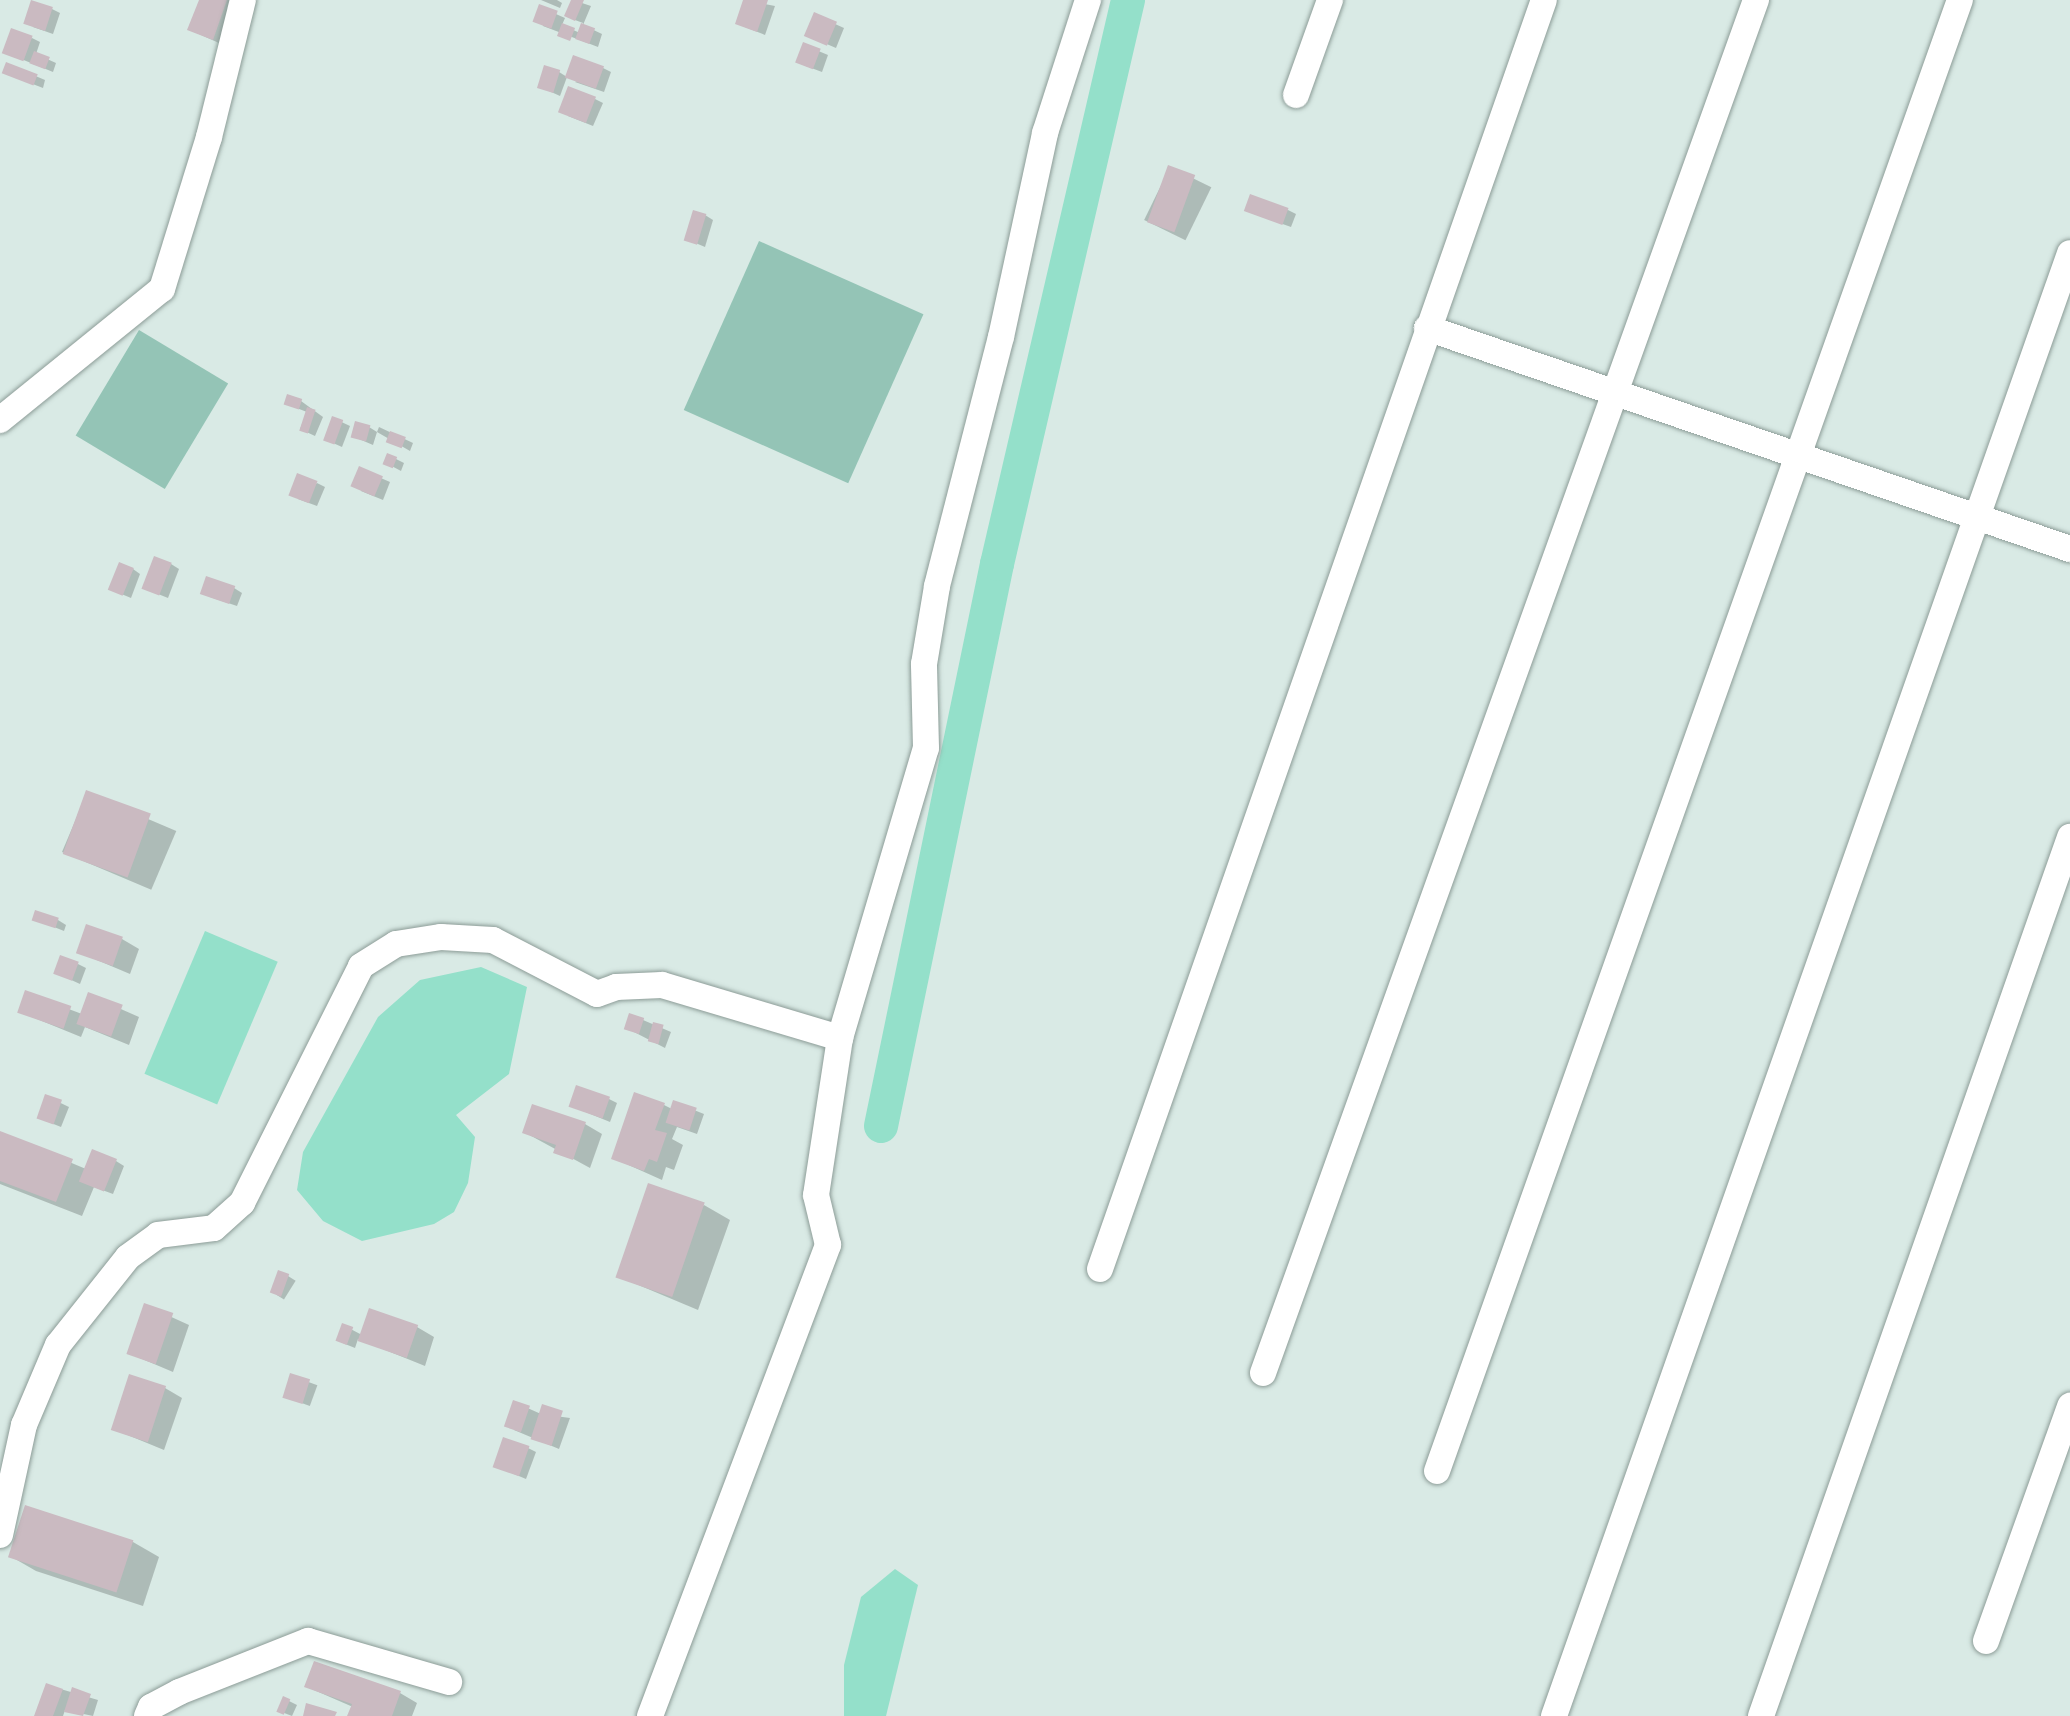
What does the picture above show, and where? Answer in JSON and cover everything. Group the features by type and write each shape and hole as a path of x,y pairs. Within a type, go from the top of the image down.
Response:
{"street":[{"path":"0,420 162,289 209,137 243,0"},
{"path":"650,1716 828,1245 816,1195 840,1038 926,748 924,664 937,586 1001,337 1045,133 1088,0"},
{"path":"1296,95 1330,0"},
{"path":"1100,1269 1544,0"},
{"path":"1263,1373 1756,0"},
{"path":"1437,1471 1960,0"},
{"path":"1554,1716 2070,253"},
{"path":"1427,328 2070,549"},
{"path":"1761,1716 2070,837"},
{"path":"0,1535 24,1425 58,1345 128,1257 158,1235 214,1228 242,1203 361,966 396,944 441,937 493,940 597,994 616,987 662,985 840,1038"},
{"path":"1986,1641 2070,1406"},
{"path":"147,1716 151,1707 179,1692 308,1641 449,1682"}],"shaded area":[{"path":"759,241 923,314 848,483 684,410"},
{"path":"139,330 228,384 165,489 76,435"},
{"path":"205,931 278,962 217,1105 144,1074"},
{"path":"481,967 527,987 509,1074 456,1115 475,1137 468,1183 454,1212 434,1224 362,1241 323,1221 297,1190 303,1152 378,1017 420,980"},
{"path":"895,1569 918,1585 886,1716 844,1716 844,1665 861,1597"}],"building":[{"path":"31,0 53,7 45,31 23,24"},
{"path":"199,0 227,0 213,40 187,30"},
{"path":"571,0 584,0 575,21 564,16"},
{"path":"743,0 768,0 757,32 735,24"},
{"path":"539,4 558,11 551,29 533,22"},
{"path":"814,12 837,22 827,46 804,36"},
{"path":"562,23 575,28 570,41 557,36"},
{"path":"581,23 595,28 589,44 575,39"},
{"path":"11,28 33,36 23,61 2,53"},
{"path":"803,42 821,49 813,69 795,63"},
{"path":"34,51 50,57 45,69 29,63"},
{"path":"573,55 604,66 596,89 565,78"},
{"path":"6,62 38,74 33,85 2,73"},
{"path":"544,65 560,70 553,93 537,88"},
{"path":"568,86 596,97 586,123 558,112"},
{"path":"1168,165 1195,175 1174,232 1147,222"},
{"path":"1250,194 1289,208 1282,225 1244,211"},
{"path":"693,210 706,214 697,245 684,241"},
{"path":"287,394 302,399 299,409 284,404"},
{"path":"307,407 316,410 308,434 299,431"},
{"path":"332,416 343,420 334,445 323,440"},
{"path":"355,421 370,425 366,442 351,437"},
{"path":"390,431 406,437 402,448 386,442"},
{"path":"387,453 397,457 393,468 383,464"},
{"path":"359,466 383,476 374,496 350,486"},
{"path":"297,473 318,481 309,503 288,495"},
{"path":"154,556 172,563 159,595 141,589"},
{"path":"119,562 134,568 123,596 108,590"},
{"path":"206,576 235,586 229,604 200,594"},
{"path":"86,790 151,814 128,877 63,854"},
{"path":"35,910 59,918 55,928 32,920"},
{"path":"86,924 123,937 113,966 76,953"},
{"path":"60,955 79,962 72,981 53,974"},
{"path":"25,990 71,1006 64,1029 17,1013"},
{"path":"88,992 123,1005 111,1037 76,1024"},
{"path":"629,1013 644,1018 639,1034 624,1029"},
{"path":"653,1022 664,1025 658,1044 648,1041"},
{"path":"576,1085 610,1097 603,1118 569,1107"},
{"path":"634,1092 665,1103 655,1130 667,1133 657,1162 649,1159 644,1171 611,1159"},
{"path":"45,1094 62,1100 54,1124 37,1119"},
{"path":"673,1100 697,1108 689,1131 666,1123"},
{"path":"532,1104 586,1122 573,1160 553,1153 556,1145 522,1133"},
{"path":"0,1131 73,1159 56,1202 0,1181"},
{"path":"92,1149 117,1159 104,1192 79,1181"},
{"path":"648,1183 705,1203 672,1297 615,1278"},
{"path":"278,1270 289,1274 281,1297 270,1293"},
{"path":"144,1303 173,1313 156,1364 126,1354"},
{"path":"369,1308 418,1325 407,1358 358,1341"},
{"path":"342,1323 353,1327 347,1345 336,1341"},
{"path":"290,1373 310,1379 302,1404 282,1398"},
{"path":"129,1374 166,1386 148,1442 111,1430"},
{"path":"513,1400 530,1406 521,1432 504,1426"},
{"path":"542,1404 563,1411 551,1446 531,1439"},
{"path":"503,1437 529,1446 519,1476 493,1467"},
{"path":"25,1505 133,1540 116,1593 8,1557"},
{"path":"314,1661 401,1691 392,1716 347,1716 352,1704 304,1687"},
{"path":"46,1683 63,1689 53,1716 34,1716"},
{"path":"72,1687 91,1694 83,1716 64,1712"},
{"path":"283,1696 290,1699 284,1715 276,1712"},
{"path":"306,1703 337,1712 335,1716 303,1716"}],"waterway":[{"path":"881,1126 997,564 1128,0"}]}
